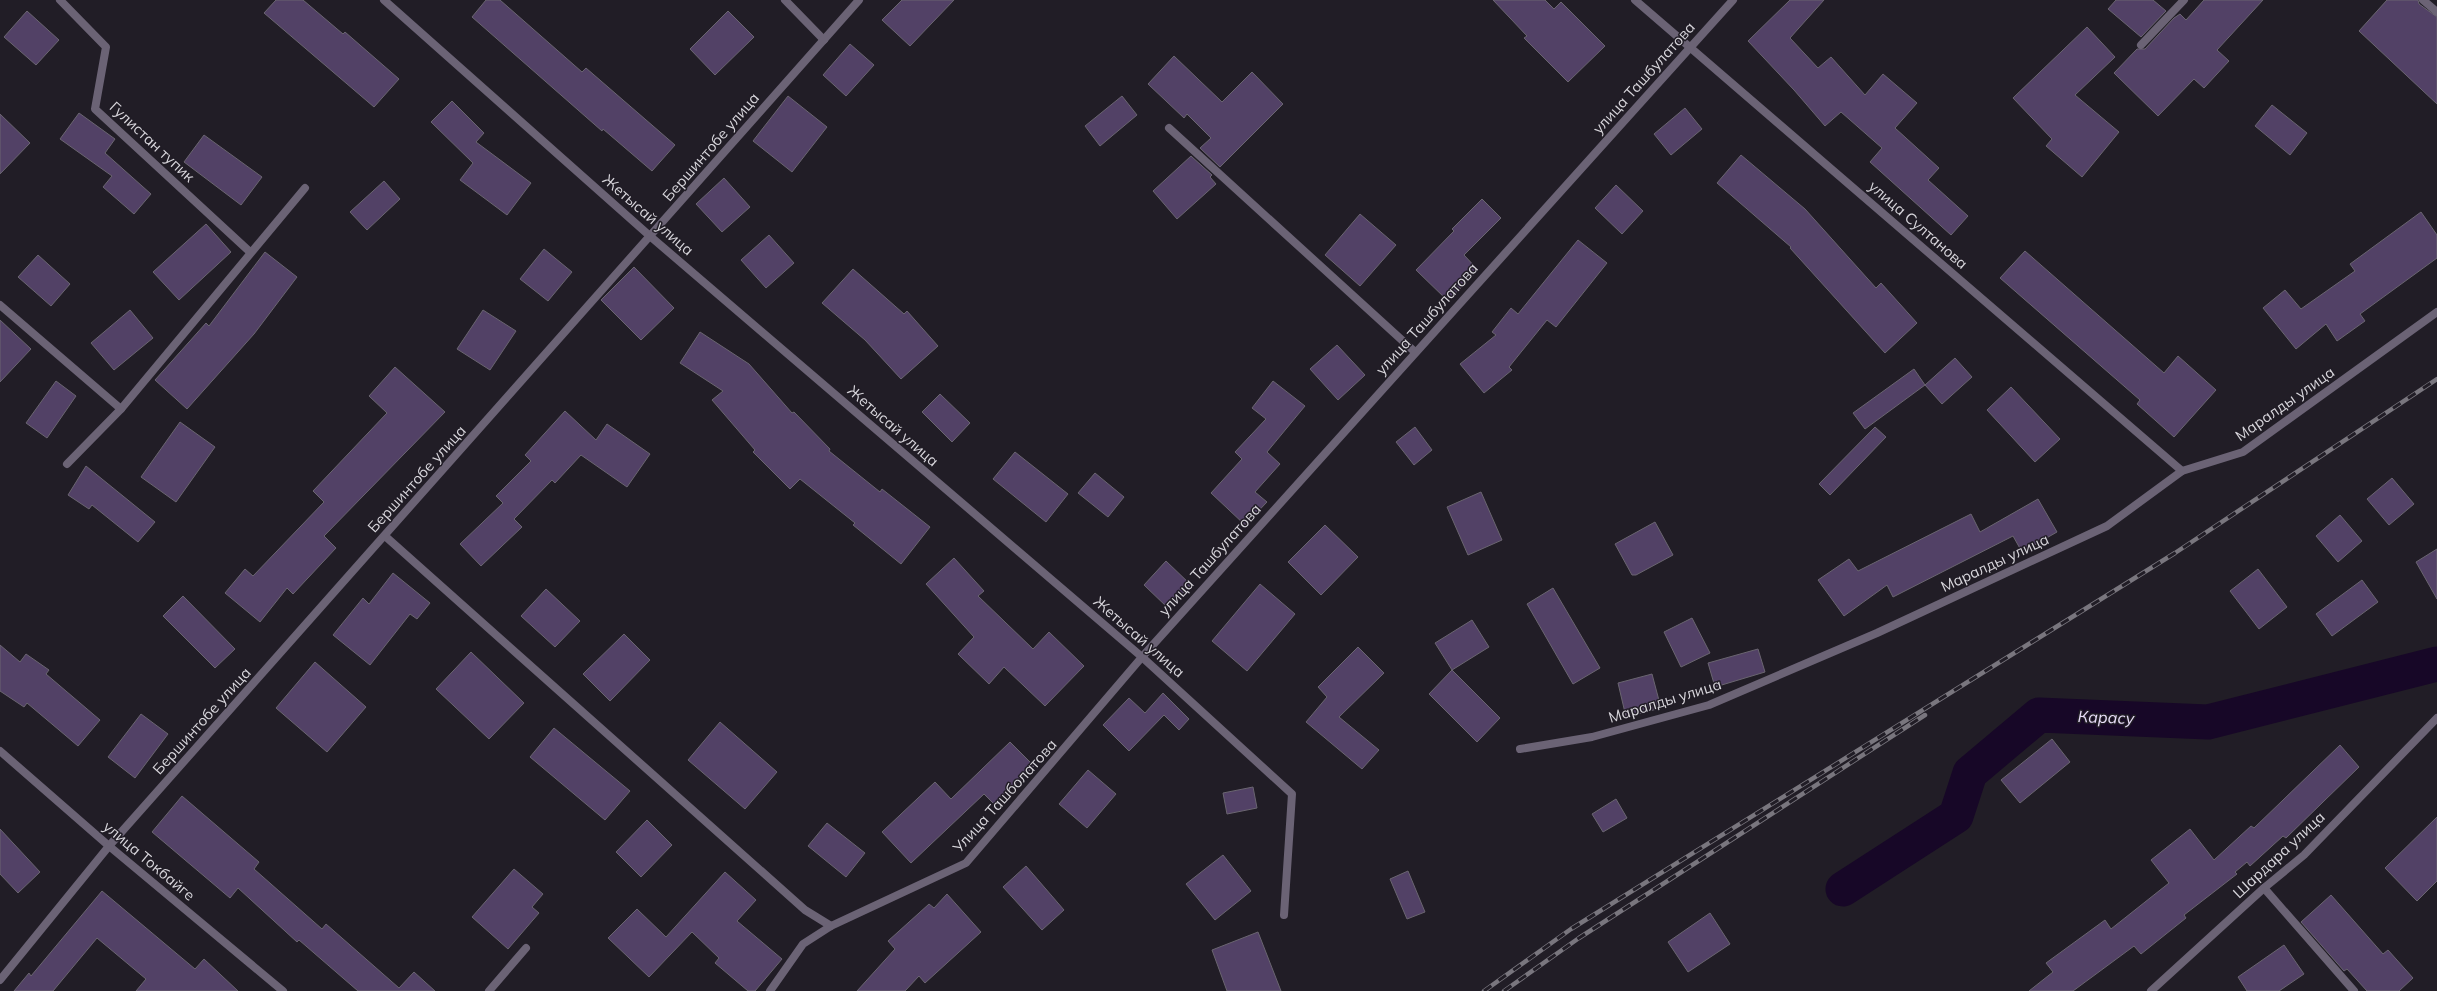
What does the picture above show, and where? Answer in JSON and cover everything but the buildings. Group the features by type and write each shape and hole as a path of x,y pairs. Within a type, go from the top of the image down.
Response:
{"street":[{"name":"Гулистан тупик","path":"60,0 106,47 95,109 250,252"},
{"name":"Жетысай улица","path":"384,0 650,237 1142,657 1292,794 1284,915"},
{"path":"785,0 824,40"},
{"name":"Бершинтобе улица","path":"0,980 109,846 859,0"},
{"name":"улица Султанова","path":"1635,0 2182,471"},
{"name":"улица Ташбулатова","path":"1142,657 1733,0"},
{"path":"2141,45 2184,0"},
{"path":"2423,0 2437,12"},
{"path":"1169,128 1415,352"},
{"path":"67,464 121,409 250,252 305,188"},
{"path":"0,305 121,409"},
{"name":"Маралды улица","path":"1520,749 1592,737 1709,705 1877,633 2107,526 2182,471 2243,452 2437,312"},
{"path":"385,536 805,910 831,926"},
{"name":"Улица Ташболатова","path":"770,991 803,944 831,926 966,863 1142,657"},
{"name":"Шардара улица","path":"2151,991 2264,888 2304,855 2437,718"},
{"name":"улица Токбайге","path":"0,750 109,846 283,991"},
{"path":"2264,888 2354,991"},
{"path":"489,991 526,948"}],"waterway":[{"name":"Карасу","path":"1843,889 1956,816 1970,773 2039,715 2208,722 2437,664"}],"railway":[{"path":"1484,991 1571,929 2175,553 2437,379"},
{"path":"1504,991 1579,938 1925,715"}]}
